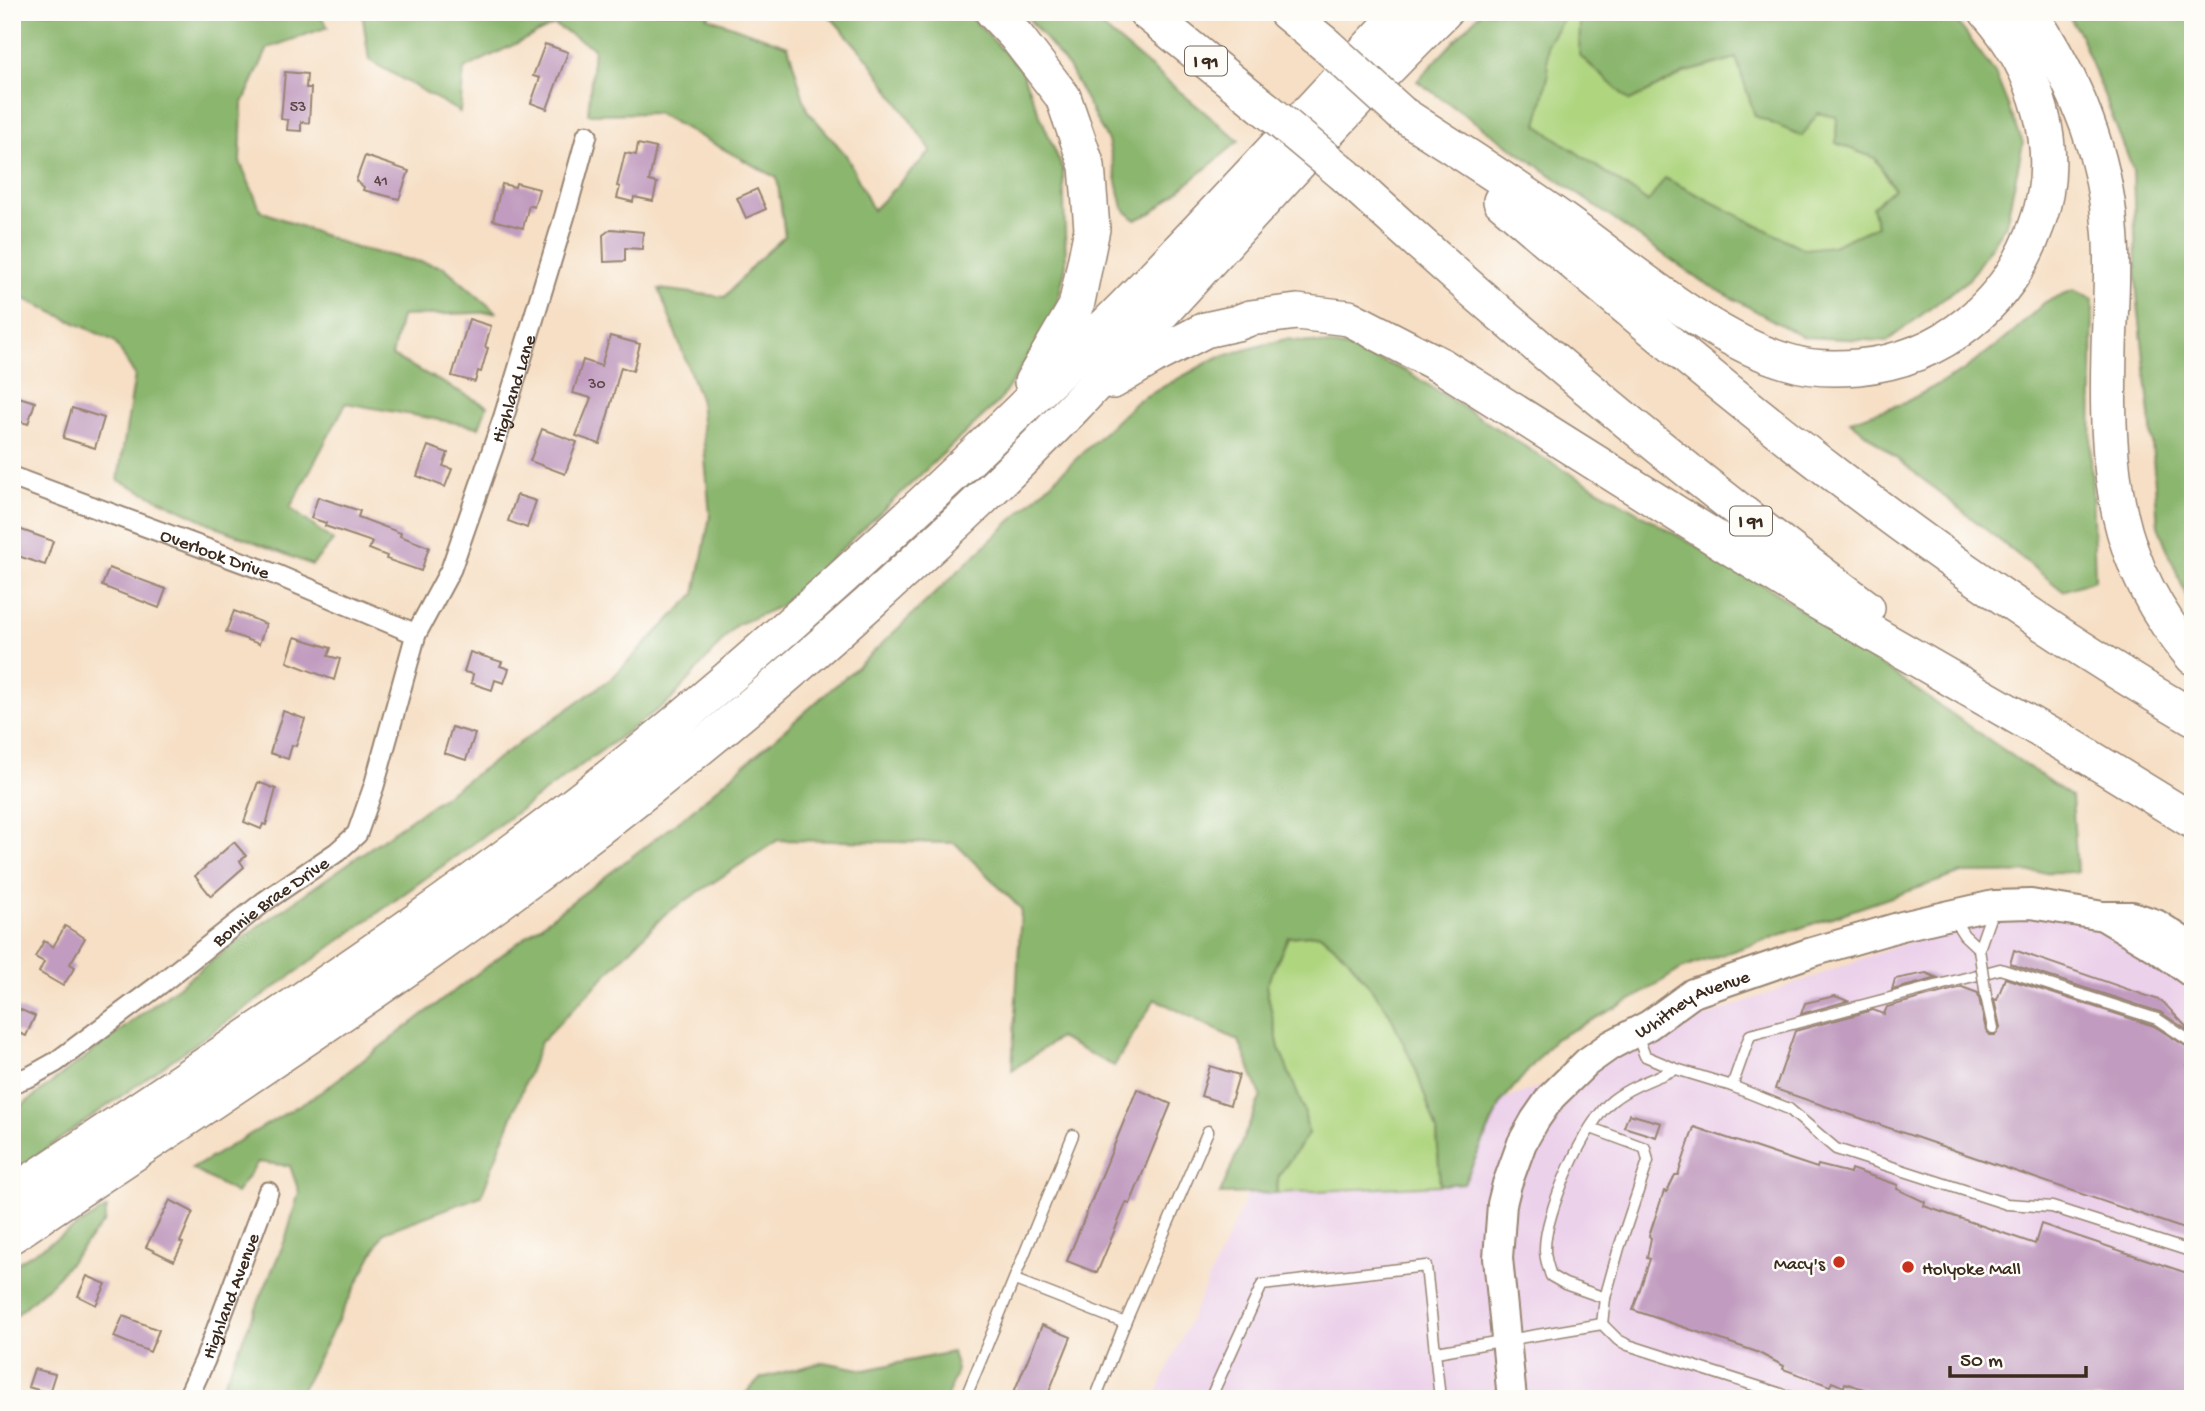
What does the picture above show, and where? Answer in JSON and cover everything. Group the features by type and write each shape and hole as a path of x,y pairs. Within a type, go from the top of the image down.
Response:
{"highway":[{"path":"993,12 1016,36 1063,97 1087,166 1092,229 1076,307 1009,420"},
{"name":"I 91","path":"1146,12 1345,175 1515,328 1718,495 1873,613 1952,669 2077,751 2193,821"},
{"path":"1286,12 1542,236 1795,445 1980,582 2057,634 2193,717"},
{"path":"12,1194 408,928 564,813 671,727 757,653 1009,420 1159,272 1402,12"},
{"path":"12,1235 420,959 643,793 754,703 866,606 1078,403 1384,71 1444,12"},
{"path":"1402,114 1542,205 1636,275 1735,340 1776,358 1804,366 1835,368 1878,364 1929,348 1973,321 2013,274 2031,241 2040,216 2047,172 2042,112 2021,60 1987,12"},
{"path":"2029,12 2046,37 2076,93 2103,178 2112,269 2110,443 2115,491 2124,533 2146,589 2163,619 2193,657"},
{"path":"1078,403 1158,354 1205,330 1250,318 1297,312 1349,318 1442,366 1806,596 2077,751"}],"main road":[{"name":"Whitney Avenue","path":"1512,1399 1499,1284 1502,1204 1514,1162 1535,1119 1569,1079 1603,1051 1649,1025 1693,993 1809,953 1902,926 1957,924 2031,904 2103,916 2132,916 2156,924 2193,948"},
{"name":"Whitney Avenue","path":"2103,916 2157,948 2193,974"},
{"name":"Whitney Avenue","path":"1506,1340 1523,1399"}],"street":[{"name":"Highland Lane","path":"416,634 463,539 514,386 587,135"},
{"name":"Overlook Drive","path":"12,477 277,575 416,634"},
{"name":"Bonnie Brae Drive","path":"12,1083 56,1062 265,901 314,870 351,841 361,826 374,786 416,634"},
{"name":"Highland Avenue","path":"187,1399 205,1360 268,1192"}],"lane":[{"path":"1991,916 1979,949 1993,1028"},
{"path":"1957,924 1979,949"},
{"path":"1732,1086 1750,1035 2000,969 2157,1019 2193,1043"},
{"path":"1636,1031 1645,1056 1789,1109 1836,1149 2007,1204 2052,1207 2193,1252"},
{"path":"1605,1298 1565,1284 1551,1276 1545,1248 1549,1224 1565,1174 1591,1128 1611,1101 1675,1069"},
{"path":"1591,1128 1645,1148 1648,1161 1619,1248 1605,1298 1602,1324"},
{"path":"1095,1399 1208,1131"},
{"path":"965,1399 1073,1135"},
{"path":"1210,1399 1262,1285 1426,1266 1440,1399"},
{"path":"1015,1280 1125,1323"},
{"path":"1436,1352 1602,1324"},
{"path":"1602,1324 1618,1340 1628,1345 1797,1399"}],"shaded area":[{"name":"Holyoke Mall","path":"2005,917 2060,917 2102,926 2193,982 2193,1399 1154,1399 1247,1195 1464,1183 1502,1101 1613,1058 1648,1038 1945,928"}],"green space":[{"path":"12,12 318,13 328,27 268,48 242,105 240,162 261,211 356,248 444,267 496,312 401,316 392,356 487,406 479,427 346,403 290,508 333,541 312,565 224,530 118,480 135,375 114,341 12,293"},
{"path":"362,12 712,12 707,17 788,46 807,110 846,155 873,210 931,151 869,60 826,12 966,12 1020,68 1063,170 1066,264 1054,319 1000,400 781,606 736,625 671,700 284,981 12,1173 12,1113 235,943 612,678 695,594 710,516 700,399 659,289 725,297 755,263 785,236 777,178 657,113 588,114 594,48 554,25 464,69 460,112 369,60"},
{"path":"1023,12 1080,12 1093,19 1239,141 1152,213 1135,220 1123,208 1108,141 1067,65"},
{"path":"1481,12 1950,12 1995,73 2023,143 2006,224 1969,279 1887,341 1803,337 1703,282 1417,81","holes":["1564,18 1580,18 1579,55 1630,101 1684,73 1736,58 1755,116 1802,136 1818,113 1837,117 1836,143 1875,158 1894,188 1872,207 1877,226 1833,246 1804,249 1665,178 1648,202 1537,125 1548,76 1547,44"]},
{"path":"2066,12 2193,12 2193,473 2189,475 2193,479 2193,613 2158,526 2137,294 2133,170 2081,36"},
{"path":"1564,18 1580,18 1630,101 1684,73 1736,58 1818,113 1837,117 1836,143 1875,158 1894,189 1877,226 1833,246 1804,250 1666,179 1649,203 1537,125 1548,76 1547,44"},
{"path":"2073,290 2093,299 2091,456 2095,580 2063,591 1850,421 1904,403 1963,371 2011,334 2045,302"},
{"path":"1286,339 1346,347 1406,371 1540,456 1774,591 2072,797 2077,872 1962,873 1683,968 1633,999 1555,1039 1502,1101 1464,1183 1440,1185 1437,1131 1415,1068 1389,1012 1347,957 1320,934 1288,937 1266,986 1279,1048 1304,1110 1308,1134 1279,1175 1276,1193 1220,1194 1261,1096 1239,1041 1155,999 1114,1066 1059,1038 1012,1070 1021,909 955,843 778,840 665,914 541,1042 481,1196 384,1232 297,1399 217,1399 286,1238 299,1192 290,1166 258,1162 236,1193 192,1169 321,1092 689,813 867,658 1137,401 1218,357"},
{"path":"1320,934 1347,957 1389,1012 1415,1067 1437,1131 1440,1185 1276,1193 1279,1175 1308,1134 1304,1110 1279,1048 1266,986 1288,937"},
{"path":"107,1208 104,1222 52,1283 12,1319 12,1266"},
{"path":"952,1352 957,1370 946,1399 740,1399 761,1378 824,1362 865,1370"}],"building":[{"path":"545,44 568,52 547,109 531,103 540,78 533,76"},
{"path":"285,72 307,74 306,88 311,88 309,123 301,122 301,131 287,130 288,120 281,119"},
{"path":"638,144 656,148 649,181 657,183 653,201 634,197 633,202 617,198 620,187 617,186 625,153 636,155"},
{"path":"365,156 409,171 399,199 363,190 364,187 356,181"},
{"path":"516,183 539,189 534,207 529,205 523,228 493,220 502,184 515,187"},
{"path":"757,189 766,209 746,218 737,198"},
{"path":"611,229 643,232 642,249 625,248 625,261 604,262 603,235"},
{"path":"469,319 491,326 485,347 488,348 475,382 452,376"},
{"path":"610,336 640,344 633,371 621,367 600,444 576,436 591,398 573,393 583,360 601,366"},
{"path":"12,395 35,402 28,424 12,419"},
{"path":"72,408 104,418 95,448 63,438"},
{"path":"542,429 577,442 565,474 530,461"},
{"path":"428,446 448,453 443,466 452,469 445,487 417,476"},
{"path":"517,495 536,501 527,528 508,521"},
{"path":"318,497 360,511 358,517 429,547 421,571 386,559 387,556 369,549 372,542 325,526 326,523 311,518"},
{"path":"16,528 53,541 45,565 12,554 12,538"},
{"path":"109,568 166,589 159,608 102,586"},
{"path":"234,611 266,624 259,644 226,632"},
{"path":"295,637 331,648 328,656 340,659 334,680 287,662"},
{"path":"470,652 502,662 500,666 509,669 504,683 495,680 492,690 471,683 473,674 464,672"},
{"path":"283,711 305,719 296,746 292,745 288,759 270,753"},
{"path":"452,727 475,734 466,760 444,753"},
{"path":"258,782 276,789 266,825 263,824 261,829 244,822"},
{"path":"234,842 246,856 240,861 244,867 211,896 195,876"},
{"path":"65,926 85,938 70,964 75,967 63,986 39,972 44,962 35,957 44,941 53,947"},
{"path":"2014,950 2162,1001 2193,1034 2160,1012 2010,964"},
{"path":"1926,973 1938,978 1892,990 1895,979"},
{"path":"2005,978 2154,1026 2192,1050 2187,1066 2193,1067 2193,1232 1775,1089 1795,1031 1873,1010 1884,1014 1887,1007 1962,987 1978,993 1986,1030 1990,1035 1995,1035 2000,1027 1994,999 1997,1000"},
{"path":"1835,996 1848,1001 1801,1014 1805,1003"},
{"path":"12,1006 35,1016 26,1036 12,1030"},
{"path":"1210,1066 1239,1075 1230,1105 1201,1096"},
{"path":"1137,1089 1171,1104 1130,1204 1126,1203 1097,1273 1067,1261"},
{"path":"1629,1114 1661,1123 1656,1137 1624,1127"},
{"name":"Holyoke Mall","path":"1694,1127 1817,1168 1818,1165 1850,1173 1851,1169 1898,1185 1897,1189 1925,1202 1924,1206 2035,1244 2041,1224 2193,1275 2193,1399 1896,1399 1845,1383 1844,1387 1832,1382 1830,1386 1783,1369 1784,1366 1757,1352 1633,1310 1650,1259 1647,1258 1651,1238 1649,1236 1664,1191 1667,1192 1675,1175 1678,1175"},
{"path":"170,1200 193,1212 174,1261 146,1247"},
{"path":"87,1276 106,1284 96,1305 78,1296"},
{"path":"123,1316 159,1330 150,1352 114,1337"},
{"path":"1042,1325 1071,1337 1046,1399 1011,1399"},
{"path":"34,1369 55,1374 49,1393 28,1387"}],"place":[{"name":"Macy's","path":"1839,1262"},
{"name":"Holyoke Mall","path":"1908,1267"}]}
